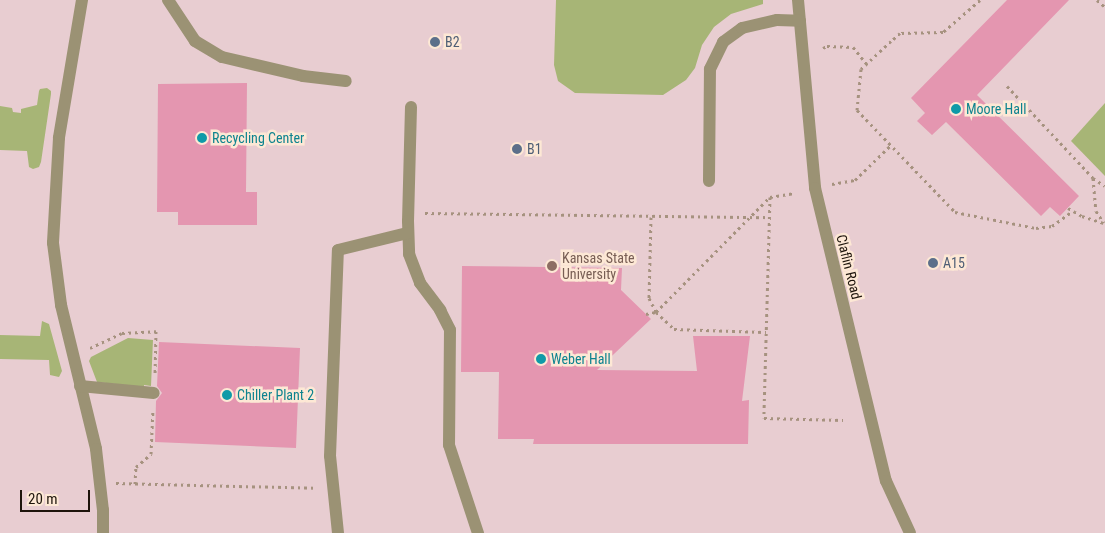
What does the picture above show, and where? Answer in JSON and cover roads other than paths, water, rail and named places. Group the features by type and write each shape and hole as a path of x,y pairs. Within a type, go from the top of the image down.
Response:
{"street":[{"path":"82,0 59,138 53,243 61,306 96,449 103,510 103,533"},
{"path":"168,0 178,18 195,41 222,58 303,76 346,81"},
{"name":"Claflin Road","path":"798,0 815,188 886,481 910,533"},
{"path":"709,181 710,69 722,42 742,28 777,20 800,21"},
{"path":"411,107 409,254 420,283 440,310 450,330 449,444 478,533"},
{"path":"338,533 330,456 338,250 408,233"},
{"path":"80,386 154,393"}],"place":[{"name":"B2","path":"435,42"},
{"name":"Moore Hall","path":"956,109"},
{"name":"Recycling Center","path":"202,138"},
{"name":"B1","path":"517,149"},
{"name":"A15","path":"933,263"},
{"name":"Kansas State University","path":"552,266"},
{"name":"Weber Hall","path":"541,359"},
{"name":"Chiller Plant 2","path":"227,395"}]}
